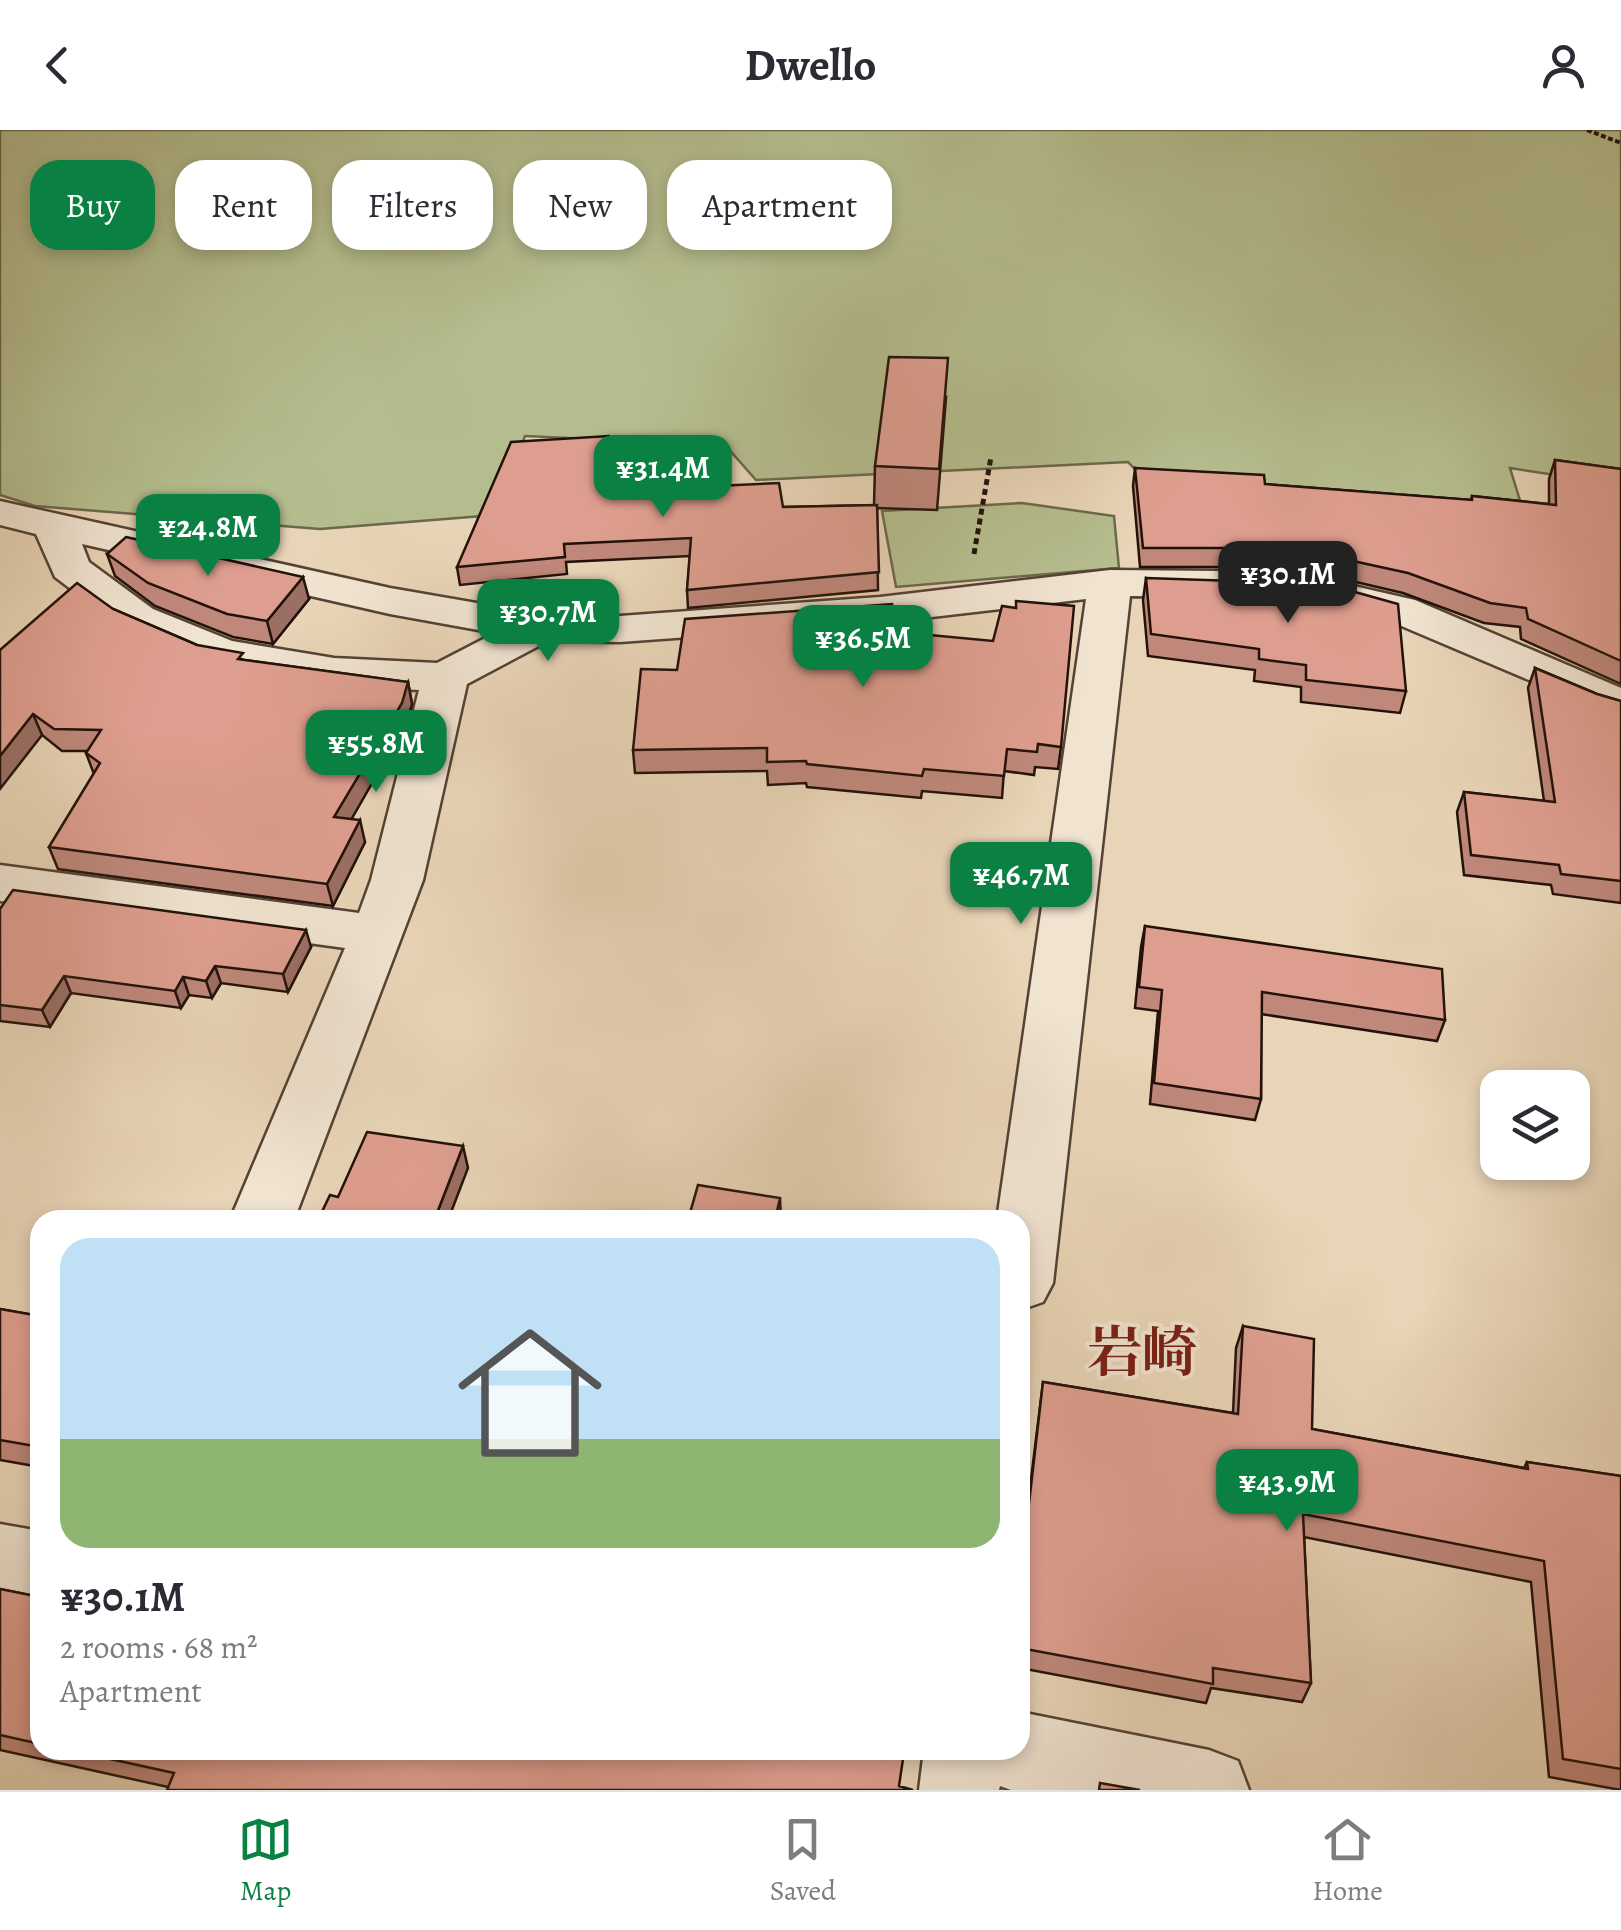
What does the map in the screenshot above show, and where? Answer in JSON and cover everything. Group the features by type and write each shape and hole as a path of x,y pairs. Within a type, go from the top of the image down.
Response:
{"street":[{"path":"0,513 390,601 540,627 620,628 880,610 1110,583 1271,586 1328,592 1399,609 1621,705"},
{"path":"54,526 70,568 136,618 221,652 334,672 444,677 540,627"},
{"path":"1029,1210 1110,583"},
{"path":"266,1210 397,880 444,677"},
{"path":"0,883 378,934"},
{"path":"0,1559 30,1564"},
{"path":"1030,1754 1209,1790"},
{"path":"959,1790 963,1760"}],"path":[{"path":"1586,130 1621,142"},
{"path":"972,562 991,456"}],"green space":[{"path":"0,130 1621,130 1621,485 1510,468 1522,507 1148,483 1128,462 756,480 725,445 525,436 495,515 320,529 35,506 0,495"},
{"path":"1022,503 1114,516 1119,568 896,587 882,511"}],"building":[{"path":"889,357 948,358 939,469 875,466"},
{"path":"609,436 613,468 623,467 628,490 779,483 783,507 877,505 879,572 687,590 691,538 564,544 565,557 457,567 511,442"},
{"path":"1555,460 1621,469 1621,661 1528,619 1526,608 1490,603 1408,573 1330,556 1232,548 1143,548 1135,468 1264,475 1265,484 1556,505"},
{"path":"126,537 303,577 267,621 227,614 148,583 107,554"},
{"path":"1146,578 1293,583 1355,592 1398,604 1406,691 1306,680 1306,665 1259,659 1259,649 1151,634"},
{"path":"77,583 113,609 197,645 243,653 238,659 408,682 402,703 334,817 360,820 327,884 49,847 100,763 86,753 101,730 54,729 33,714 0,756 0,650"},
{"path":"1016,601 1074,606 1061,747 1038,744 1037,752 1007,749 1004,776 924,769 922,776 806,761 767,762 767,748 633,750 641,669 677,670 685,619 892,604 898,632 993,641 1002,606 1016,608"},
{"path":"1535,668 1621,701 1621,881 1561,874 1559,865 1471,855 1464,792 1555,802"},
{"path":"13,890 306,930 283,974 215,966 206,981 183,977 175,991 64,976 42,1010 0,1005 0,909"},
{"path":"1145,926 1442,969 1445,1020 1262,992 1261,1099 1154,1083 1162,990 1139,987"},
{"path":"367,1132 463,1146 438,1210 323,1210 330,1195 338,1197"},
{"path":"698,1185 780,1198 777,1210 691,1210"},
{"path":"0,1309 30,1314 30,1445 0,1440"},
{"path":"1243,1326 1314,1339 1312,1429 1528,1469 1527,1462 1621,1476 1621,1769 1563,1759 1544,1561 1303,1514 1311,1683 1213,1668 1213,1684 1030,1650 1030,1495 1043,1382 1238,1414"},
{"path":"0,1589 30,1595 30,1742 0,1735"},
{"path":"115,1760 903,1760 899,1786 913,1790 167,1790 174,1773"},
{"path":"1100,1783 1140,1790 1099,1790"}],"district":[{"name":"岩崎","path":"1142,1352"}]}
